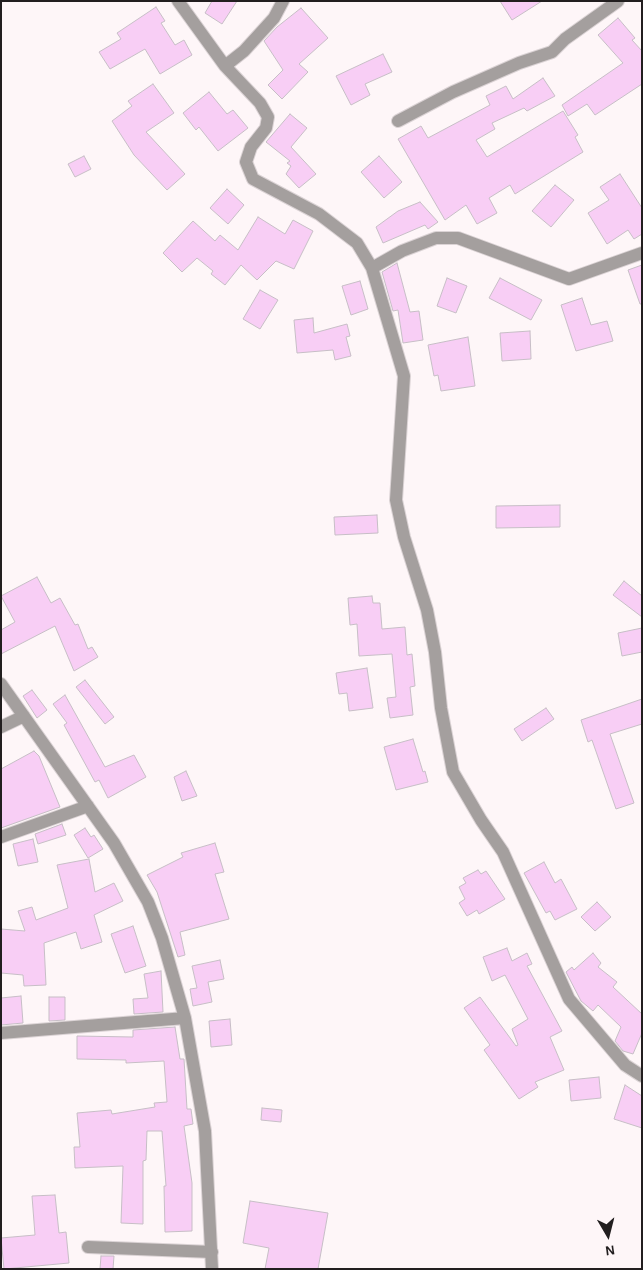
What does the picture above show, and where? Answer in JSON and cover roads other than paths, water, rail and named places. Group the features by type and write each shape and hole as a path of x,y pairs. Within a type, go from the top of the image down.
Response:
{"street":[{"path":"178,1 225,66 260,103 268,117 266,128 251,147 246,162 253,179 319,214 357,243 372,268 404,376 396,500 404,537 427,610 435,652 440,708 453,772 480,820 503,852 569,1000 625,1065 642,1076"},
{"path":"225,66 244,51 274,18 284,1"},
{"path":"398,121 453,92 519,63 552,52 565,39 618,1"},
{"path":"372,268 402,251 436,238 458,238 570,279 642,253"},
{"path":"1,684 114,843 148,902 162,938 185,1018 205,1131 212,1269"},
{"path":"1,727 24,716"},
{"path":"1,837 88,806"},
{"path":"1,1033 185,1018"},
{"path":"88,1247 212,1252"}]}
